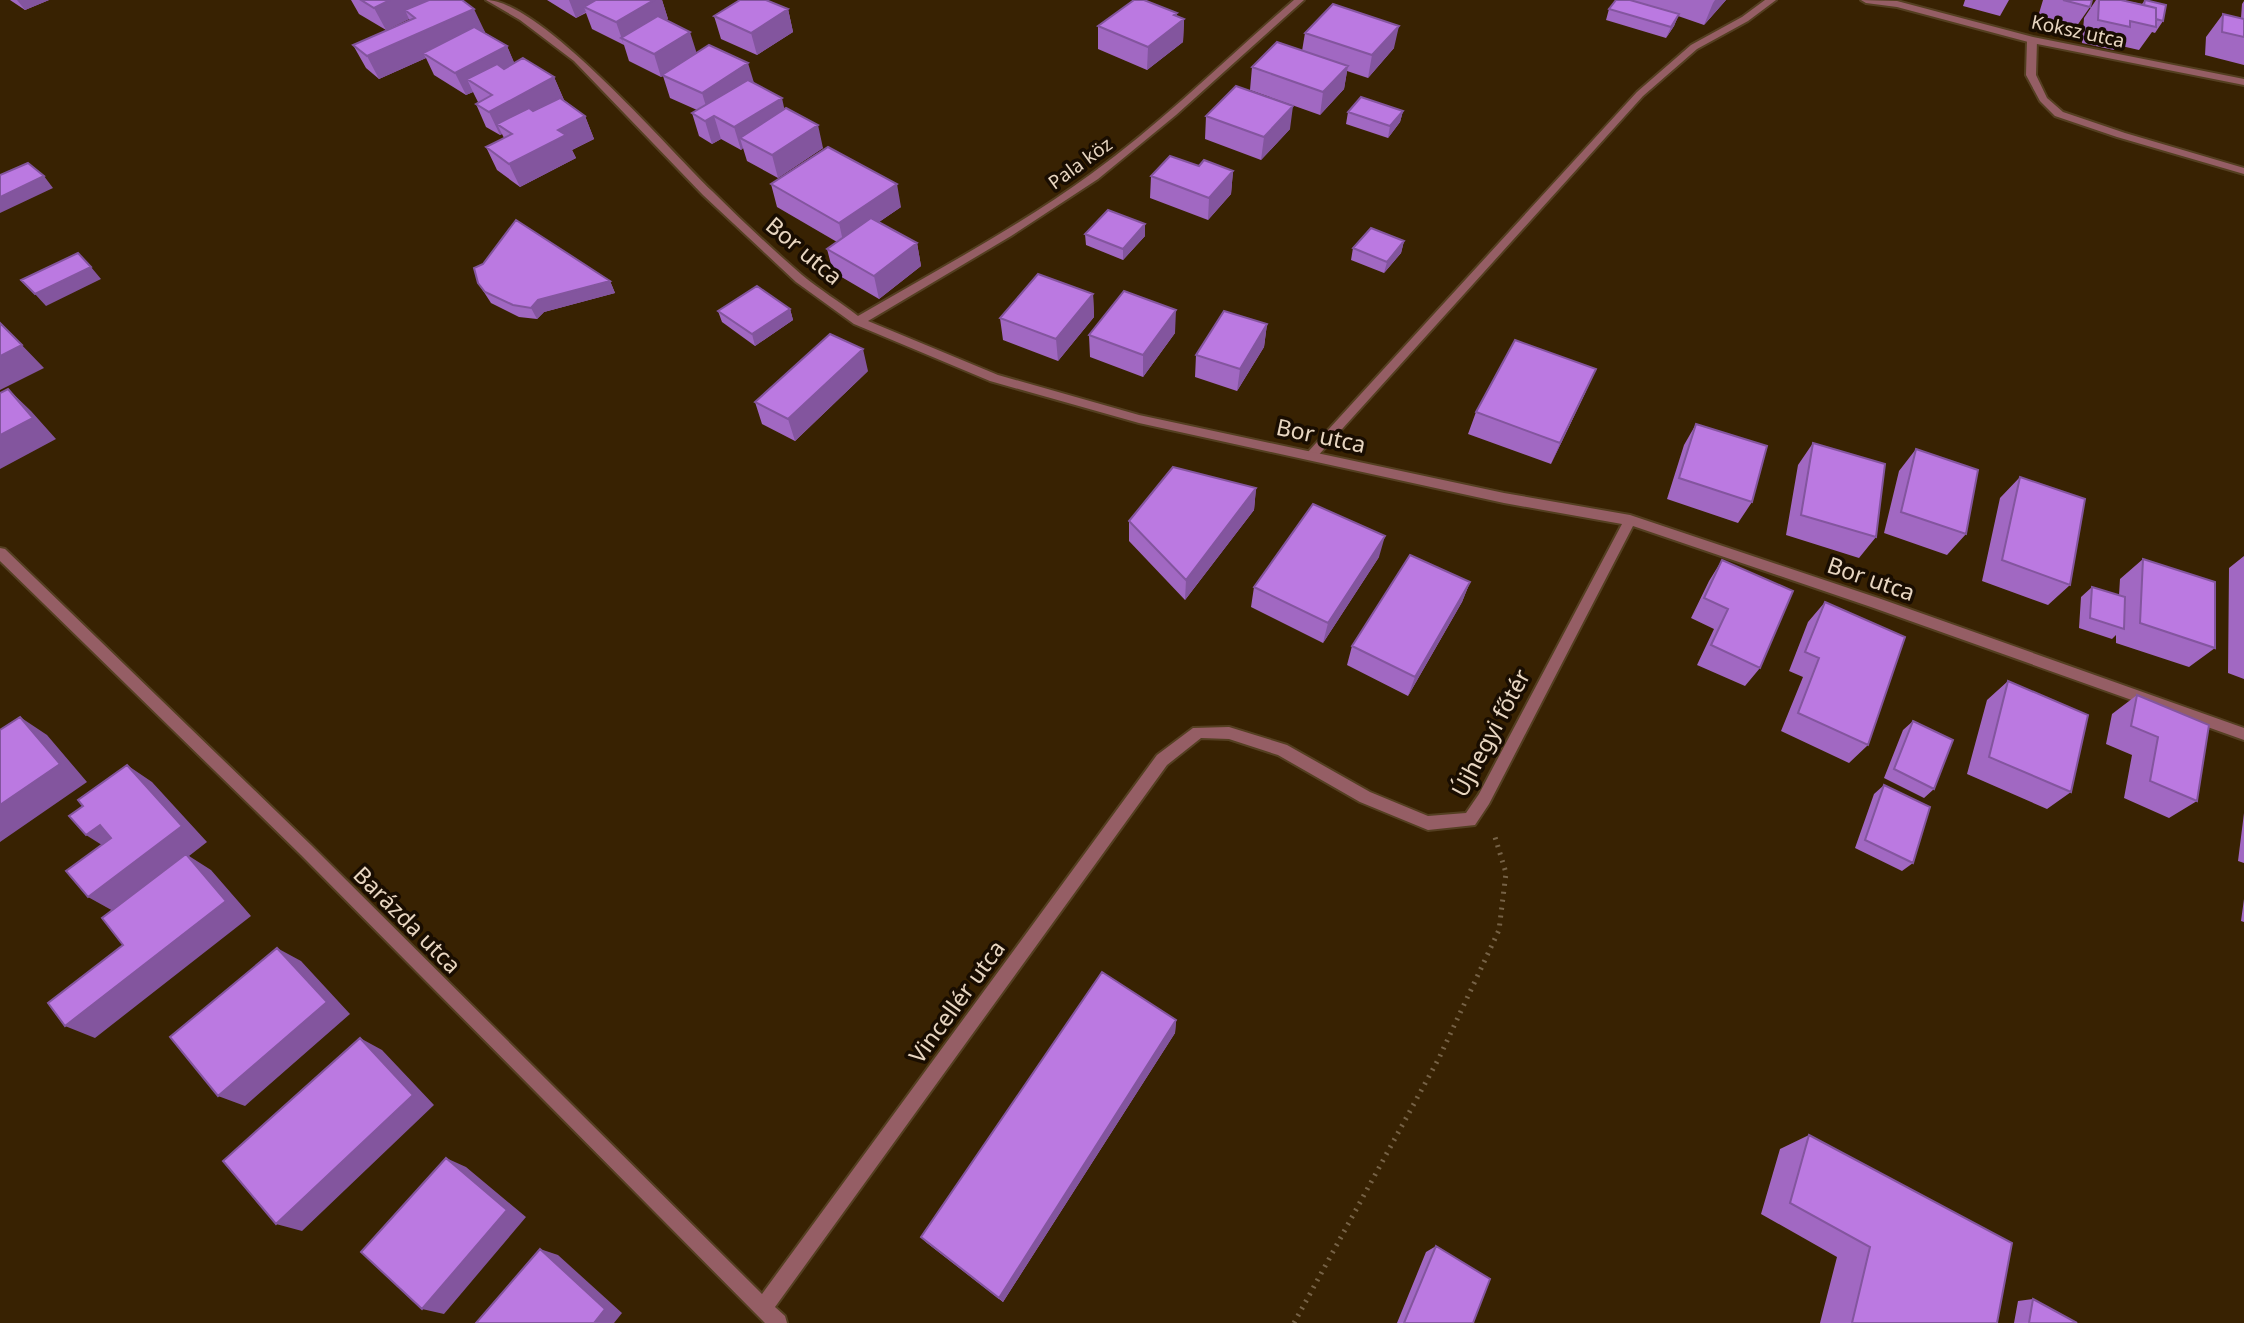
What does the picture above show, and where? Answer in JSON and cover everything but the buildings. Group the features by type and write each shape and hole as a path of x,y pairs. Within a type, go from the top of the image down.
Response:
{"street":[{"name":"Bor utca","path":"491,0 523,18 577,59 728,212 800,279 858,321 994,378 1139,419 1504,498 1630,520 1876,603 2244,734"},
{"name":"Pala köz","path":"858,321 1023,225 1095,176 1163,123 1299,0"},
{"path":"1311,456 1640,94 1694,47 1745,19 1771,0"},
{"name":"Koksz utca","path":"1866,0 1897,4 2032,40 2244,82"},
{"path":"2032,40 2031,75 2043,99 2059,114 2244,171"},
{"name":"Újhegyi főtér","path":"1198,733 1229,733 1282,750 1364,797 1428,824 1470,820 1484,799 1630,520"},
{"name":"Barázda utca","path":"0,553 306,850 778,1323"},
{"name":"Vincellér utca","path":"763,1308 1161,760 1198,733"}],"path":[{"path":"1294,1323 1439,1058 1499,930 1506,873 1484,799"}]}
